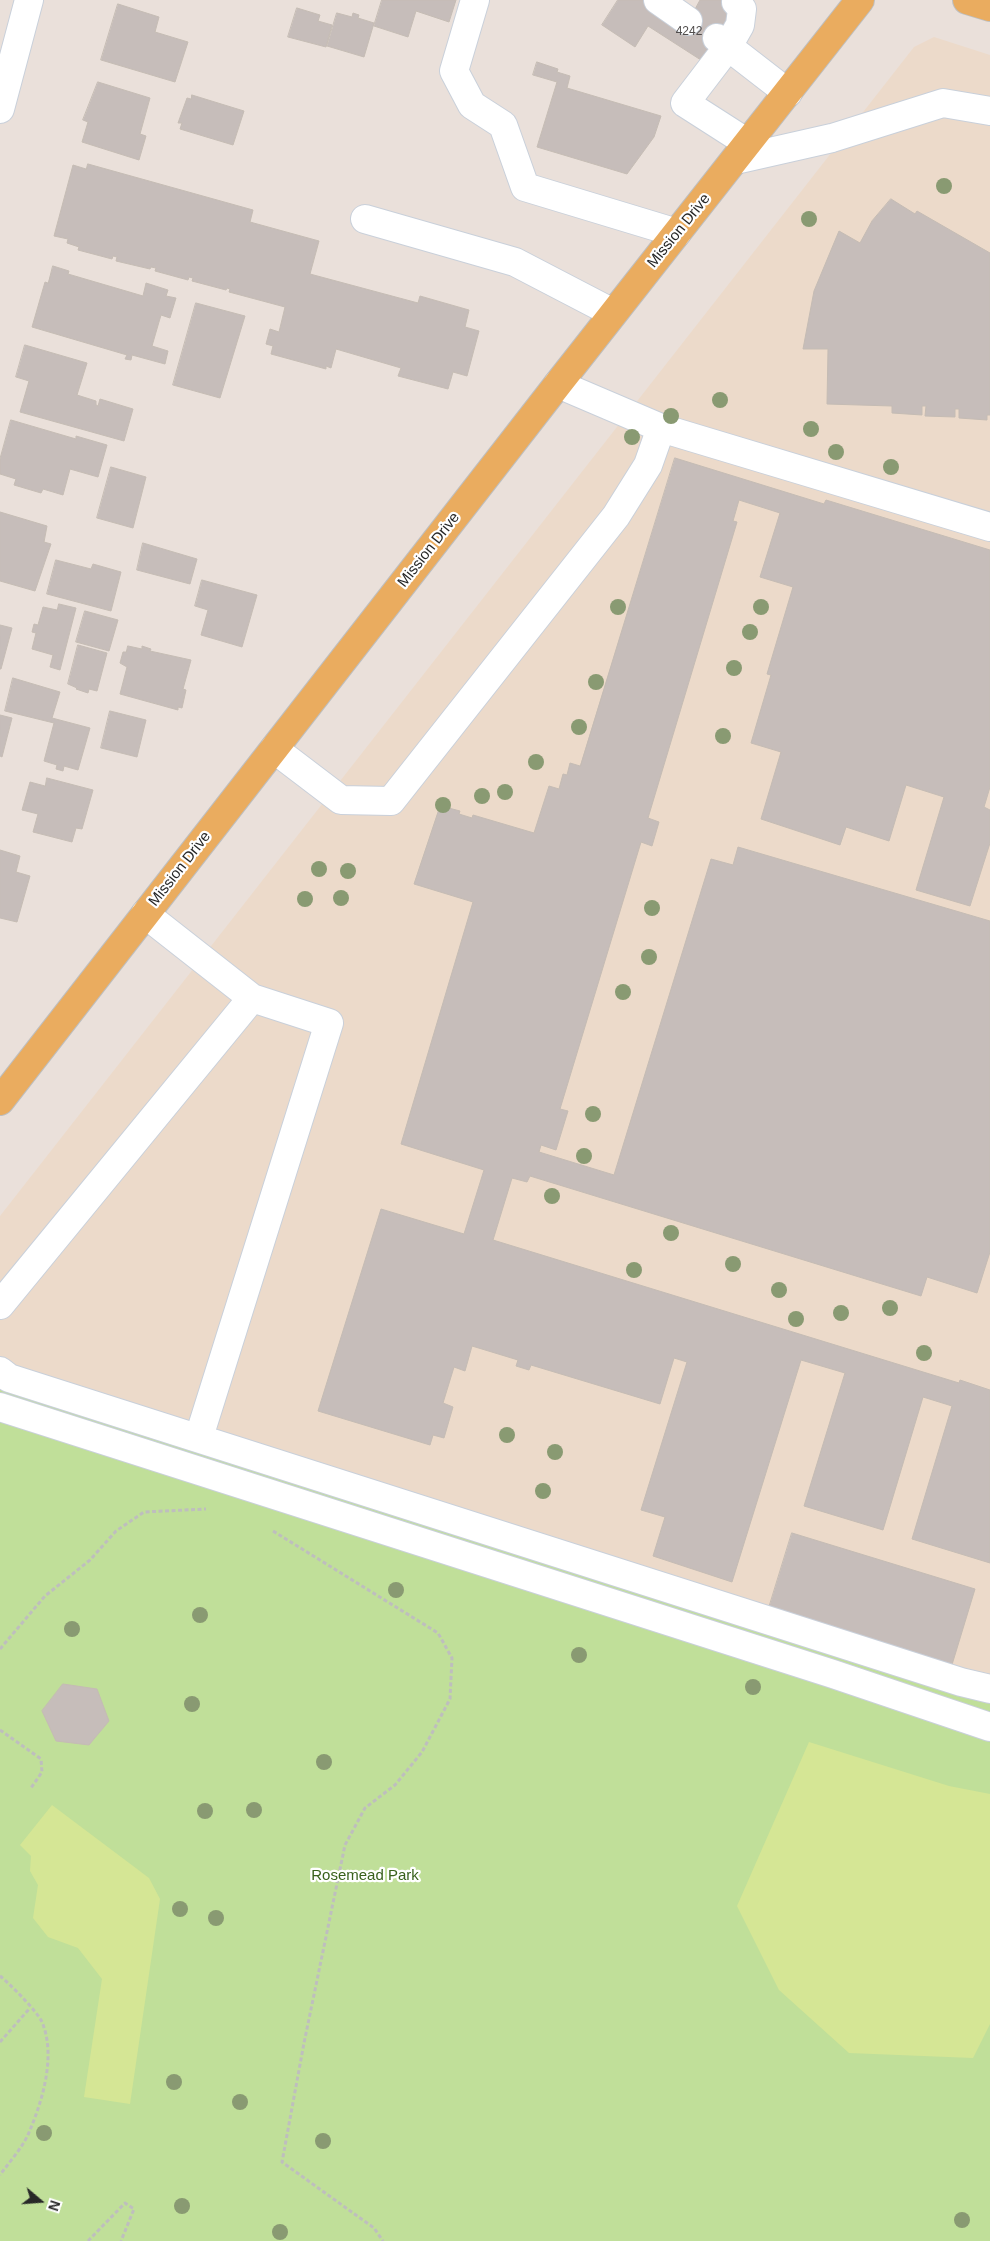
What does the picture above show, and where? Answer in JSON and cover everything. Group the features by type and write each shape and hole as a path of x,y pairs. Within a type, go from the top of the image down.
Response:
{"main road":[{"name":"Mission Drive","path":"0,1101 613,313 742,152 860,0"},
{"path":"967,0 990,7"}],"street":[{"path":"0,109 28,0"},
{"path":"475,0 454,71 472,105 503,125 525,187 677,233"},
{"path":"658,0 688,21"},
{"path":"736,2 742,9 740,25 722,43 685,104 742,152 832,138 943,103 990,112"},
{"path":"722,43 788,93"},
{"path":"365,219 514,262 613,313"},
{"path":"558,384 661,428 990,527"},
{"path":"274,749 341,800 391,801 616,516 648,465 661,428"},
{"path":"145,914 252,998 329,1023 199,1437"},
{"path":"0,1305 252,998"},
{"path":"0,1370 9,1378 199,1437 951,1679 990,1689"},
{"path":"0,1407 833,1674 990,1727"}],"path":[{"path":"0,1649 45,1596 90,1560 116,1531 144,1512 205,1509 214,1511"},
{"path":"266,1528 438,1633 452,1658 450,1699 422,1752 395,1785 364,1808 345,1845 304,2043 282,2162 374,2228 383,2241"},
{"path":"0,1730 41,1759 42,1772 31,1788"},
{"path":"0,1976 8,1982 41,2021 48,2051 44,2087 30,2132 0,2175"},
{"path":"0,2042 30,2008"},
{"path":"88,2241 124,2203 134,2209 121,2241"}],"shaded area":[{"path":"934,37 990,55 990,1691 0,1377 0,1216 914,47"}],"green space":[{"name":"Rosemead Park","path":"0,1377 990,1691 990,2241 0,2241"},
{"path":"809,1742 949,1786 990,1794 990,2024 973,2058 849,2053 779,1990 737,1906"},
{"path":"52,1805 149,1878 160,1899 130,2104 84,2097 102,1979 78,1948 48,1937 33,1918 38,1885 30,1871 31,1856 20,1845"}],"building":[{"path":"382,0 456,0 449,22 416,11 408,37 374,26"},
{"path":"618,0 650,0 687,24 700,0 737,0 704,62 648,26 635,47 602,25"},
{"path":"118,4 159,17 155,32 188,42 175,82 101,60"},
{"path":"297,8 320,15 318,21 332,25 326,47 288,37"},
{"path":"337,13 352,17 353,13 359,15 358,18 374,23 364,57 327,46"},
{"path":"537,62 558,69 557,72 570,76 567,88 661,116 654,137 627,174 537,147 557,82 533,75"},
{"path":"98,82 150,98 140,134 146,136 139,160 82,142 88,122 83,120"},
{"path":"192,95 244,111 233,145 180,129 182,123 178,123 187,98 191,99"},
{"path":"88,164 253,210 250,222 319,241 310,274 418,303 420,296 469,310 465,327 479,331 467,376 453,372 448,389 398,376 401,368 336,349 331,368 326,366 326,369 271,354 273,346 266,344 270,329 279,332 285,307 229,292 230,289 227,288 226,290 192,281 193,278 189,277 188,280 155,271 156,268 151,267 150,269 116,261 117,257 113,256 112,259 78,250 79,247 67,243 68,239 54,236 73,165 86,169"},
{"path":"891,199 915,214 917,211 990,253 990,415 987,415 987,420 959,418 959,409 955,409 955,417 925,416 926,406 922,406 922,415 892,413 892,406 827,404 828,349 803,349 814,291 839,231 860,243 872,221"},
{"path":"53,266 69,271 68,274 143,296 146,283 168,290 166,296 176,298 170,318 161,315 152,346 168,351 165,364 132,355 131,360 125,359 127,355 32,327 45,282 48,283"},
{"path":"196,303 245,316 220,398 173,385"},
{"path":"25,345 87,363 77,395 96,401 98,406 100,399 133,409 124,441 20,412 29,381 16,377"},
{"path":"11,420 76,439 76,436 107,445 98,477 70,469 63,495 43,489 41,493 14,485 16,479 0,474 0,459"},
{"path":"675,458 824,504 826,500 990,550 990,787 984,807 990,810 990,843 970,906 916,890 944,797 906,785 889,841 846,827 840,845 761,819 781,752 751,743 771,675 767,674 793,587 760,577 780,513 739,500 733,521 737,522 648,818 659,822 652,846 641,842 560,1109 568,1111 556,1150 541,1145 539,1152 614,1175 711,859 733,865 738,847 990,921 990,1252 977,1293 927,1277 921,1296 530,1176 527,1182 512,1178 493,1240 959,1383 960,1380 990,1390 990,1563 912,1539 952,1406 923,1397 883,1530 804,1506 845,1373 801,1360 732,1582 653,1556 665,1517 641,1510 687,1362 674,1358 660,1404 531,1365 529,1370 516,1366 518,1360 472,1346 465,1371 454,1367 443,1403 453,1407 444,1438 433,1435 430,1445 318,1411 381,1209 464,1234 484,1170 401,1144 473,902 414,884 439,809 443,811 445,807 460,811 459,814 472,818 473,815 534,833 549,786 559,789 563,774 567,775 570,763 580,766"},
{"path":"111,467 146,477 133,528 97,518"},
{"path":"0,512 47,526 44,542 51,544 35,591 0,581"},
{"path":"143,543 197,559 190,584 137,570"},
{"path":"56,560 91,569 93,564 121,572 111,611 47,594"},
{"path":"202,580 257,595 242,647 201,635 208,610 195,606"},
{"path":"59,604 76,608 60,670 50,667 53,655 32,649 36,633 32,632 34,624 38,625 43,607 57,610"},
{"path":"85,611 118,620 109,651 76,642"},
{"path":"0,625 12,628 1,669 0,669"},
{"path":"78,645 107,653 97,691 89,689 88,693 68,684"},
{"path":"128,646 142,649 142,646 151,649 150,651 191,660 183,689 186,690 182,708 178,707 178,710 120,694 127,667 120,663 123,652 126,652"},
{"path":"13,678 60,692 52,718 90,728 78,770 64,766 63,771 56,769 57,765 44,761 54,723 5,711"},
{"path":"110,711 146,720 137,757 101,748"},
{"path":"0,715 12,718 2,757 0,756"},
{"path":"47,778 93,790 82,829 76,828 72,842 33,832 38,814 22,810 30,782 45,786"},
{"path":"0,850 20,856 16,872 30,876 17,922 0,918"},
{"path":"792,1533 975,1589 951,1668 768,1611"},
{"path":"63,1684 97,1689 109,1721 89,1745 56,1741 42,1711"}]}
